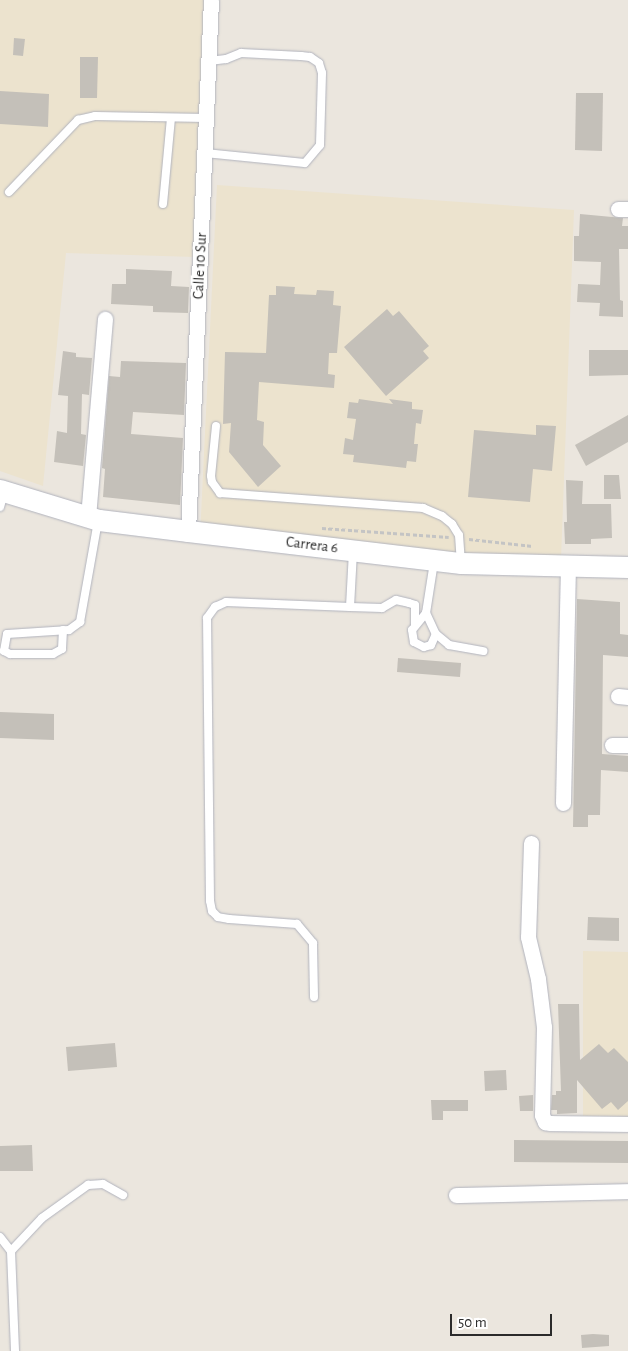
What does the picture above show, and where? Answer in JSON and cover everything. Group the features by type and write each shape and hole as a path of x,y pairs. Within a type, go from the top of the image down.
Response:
{"main road":[{"name":"Carrera 6","path":"2,496 94,518 434,560 461,563 568,567 628,567"}],"street":[{"name":"Calle 10 Sur","path":"188,531 211,0"},
{"path":"94,518 105,319"},
{"path":"564,803 568,567"},
{"path":"612,745 628,745"},
{"path":"530,844 528,937 538,979 544,1027 542,1116 545,1122 550,1123 628,1124"},
{"path":"456,1195 628,1191"}],"lane":[{"path":"205,152 305,163 320,145 322,73 319,63 310,57 241,53 226,59 209,61"},
{"path":"9,192 78,120 95,116 206,118"},
{"path":"164,204 170,118"},
{"path":"216,426 211,476 212,482 220,493 423,508 442,516 452,524 460,538 461,563"},
{"path":"63,630 62,649 53,654 10,654 4,651 5,636 10,633 63,630 69,630 80,622 94,518"},
{"path":"350,607 353,550"},
{"path":"415,625 426,613 434,560"},
{"path":"314,997 313,943 296,924 229,919 218,917 212,912 210,901 207,618 215,606 226,602 382,608 396,600 415,605 415,625 412,635 418,646 431,645 436,634"},
{"path":"426,613 436,634 449,645 483,651"},
{"path":"11,1251 42,1218 88,1185 103,1184 123,1195"},
{"path":"0,1237 11,1251 15,1351"}],"path":[{"path":"315,527 536,546"}],"shaded area":[{"path":"0,0 208,0 195,257 66,253 43,486 0,471"},
{"path":"217,185 574,210 561,559 200,536"},
{"path":"583,951 628,952 628,1117 583,1116"}],"building":[{"path":"14,38 25,39 23,56 13,55"},
{"path":"80,57 98,57 97,98 80,98"},
{"path":"0,91 49,94 48,127 0,124"},
{"path":"576,93 603,93 602,151 575,150"},
{"path":"580,214 623,218 622,226 628,226 628,249 619,249 620,300 623,301 623,317 599,316 600,303 577,302 578,284 600,285 601,262 574,261 574,236 579,236"},
{"path":"126,269 172,271 171,286 189,287 188,313 153,312 153,306 111,304 112,284 126,284"},
{"path":"276,286 295,287 294,294 316,295 317,290 334,291 333,305 341,306 337,353 329,353 328,374 335,375 334,388 259,382 257,420 264,422 263,445 281,466 258,487 229,452 231,423 223,424 225,352 266,353 269,295 276,295"},
{"path":"387,309 393,316 399,311 429,346 423,351 429,358 386,396 344,347"},
{"path":"589,350 628,350 628,375 589,376"},
{"path":"63,351 76,353 76,357 92,358 89,395 82,394 81,434 86,435 83,466 54,462 57,431 67,433 68,396 58,395"},
{"path":"121,361 186,363 184,415 133,412 131,434 183,438 180,505 103,497 105,469 102,468 109,376 120,377"},
{"path":"359,399 393,404 389,399 412,402 412,409 423,410 421,424 416,423 414,444 418,444 416,462 407,461 406,468 353,462 354,455 343,454 345,438 353,440 356,419 347,418 349,402 358,403"},
{"path":"628,415 628,442 586,466 575,445"},
{"path":"536,425 556,426 552,471 533,469 530,502 468,497 474,430 536,435"},
{"path":"604,475 619,475 621,499 604,499"},
{"path":"566,480 583,481 582,504 611,504 612,538 591,539 591,544 565,544 564,522 567,522"},
{"path":"577,599 620,602 620,634 628,635 628,657 603,655 602,754 628,756 628,772 601,770 600,815 588,815 588,827 573,827"},
{"path":"398,658 461,663 460,677 397,672"},
{"path":"0,712 54,714 54,740 0,738"},
{"path":"588,917 619,918 619,941 587,940"},
{"path":"558,1004 579,1004 580,1060 599,1044 608,1053 614,1048 628,1062 628,1101 618,1110 611,1102 602,1109 577,1080 577,1113 557,1114 557,1110 551,1110 552,1095 556,1095 556,1091 561,1091"},
{"path":"115,1043 117,1067 68,1071 66,1047"},
{"path":"506,1070 507,1090 485,1091 484,1071"},
{"path":"533,1095 533,1111 520,1111 519,1096"},
{"path":"431,1100 468,1100 468,1111 443,1111 443,1120 432,1120"},
{"path":"514,1140 628,1141 628,1163 514,1162"},
{"path":"32,1145 33,1171 0,1171 0,1146"},
{"path":"581,1335 609,1335 609,1346 582,1348"}]}
